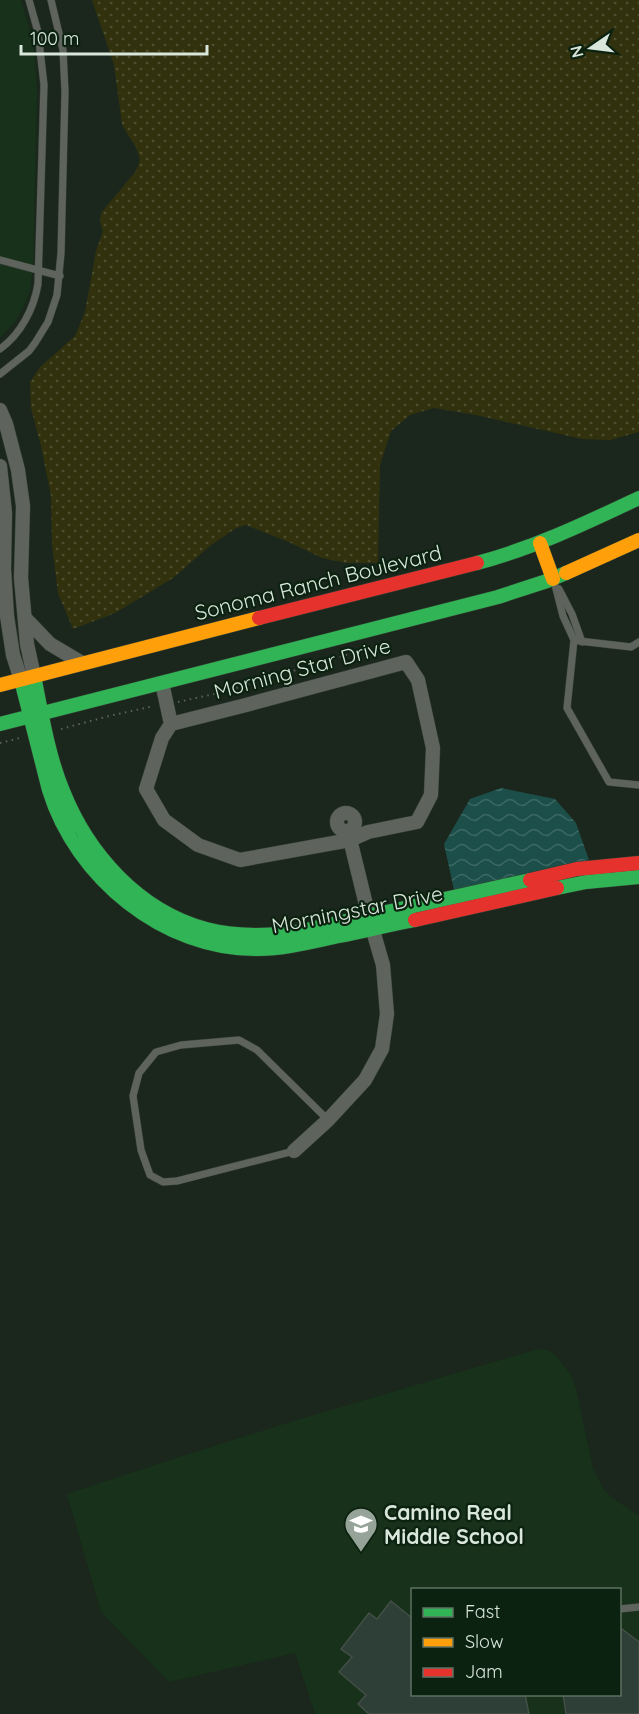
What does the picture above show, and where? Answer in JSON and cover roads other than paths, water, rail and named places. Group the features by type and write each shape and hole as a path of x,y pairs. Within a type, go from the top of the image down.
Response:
{"main road":[{"name":"Sonoma Ranch Boulevard","path":"0,685 499,557 586,524 639,498"},
{"path":"0,724 487,600 553,579 639,540"},
{"path":"540,543 553,579"},
{"name":"Morningstar Drive","path":"27,678 50,794 69,836 100,879 133,907 148,917 199,940 219,945 256,949 308,944 371,923 577,869 639,863"},
{"name":"Morningstar Drive","path":"371,923 609,878 639,877"}],"street":[{"path":"0,410 18,470 23,506 21,570 26,618 27,678"},
{"path":"0,466 5,513 4,569 7,616 13,656 27,678"},
{"path":"26,618 50,644 82,663"},
{"name":"Morning Star Drive","path":"171,724 406,662 417,680 433,748 431,795 417,822 349,836"},
{"path":"162,683 171,724 162,738 146,789 164,820 198,845 240,860 349,836 383,964 387,1014 382,1048 365,1080 328,1120 294,1151"}],"lane":[{"path":"0,349 18,330 30,310 36,295 38,271 44,93 41,51 29,0"},
{"path":"0,374 28,351 48,322 57,295 60,276 65,92 63,50 51,0"},
{"path":"0,260 60,276"},
{"path":"4,569 21,570"},
{"path":"553,579 563,616 574,640 567,708 609,782 639,785"},
{"path":"553,579 572,614 582,642"},
{"path":"574,640 630,647 639,642"},
{"path":"294,1151 177,1181 163,1182 150,1175 141,1150 133,1096 139,1073 156,1052 181,1045 239,1040 257,1050 328,1120"},
{"path":"621,1609 639,1607"}],"water":[{"path":"501,788 555,799 576,823 589,860 454,890 444,844 470,799"}],"place":[{"name":"Camino Real Middle School","path":"361,1553"}]}
